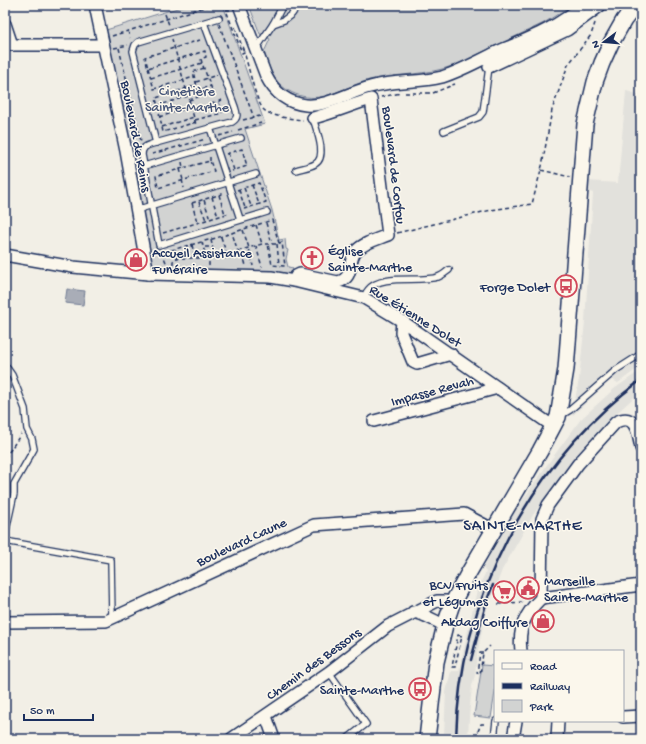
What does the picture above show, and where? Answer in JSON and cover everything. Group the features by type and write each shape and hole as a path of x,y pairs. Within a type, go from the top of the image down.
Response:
{"main road":[{"path":"427,739 436,662 452,604 556,422 566,369 574,284 580,179 585,124 595,82 602,63 611,43 636,5"},
{"path":"602,63 641,10"}],"street":[{"name":"Boulevard de Reims","path":"95,5 108,43 116,98 148,274"},
{"path":"239,5 266,76 275,90 288,100 305,105 316,104 371,86 430,79 455,72 540,32 565,18 582,5"},
{"path":"489,67 566,30 598,7"},
{"path":"5,24 8,45 108,43"},
{"name":"Boulevard de Corfou","path":"313,118 330,114 351,105 371,99 388,235"},
{"path":"294,281 298,274 338,282 344,280 348,276 355,252 361,247 388,235"},
{"name":"Rue Étienne Dolet","path":"5,255 72,267 148,274 271,277 364,298 402,321 498,388 556,422"},
{"path":"402,321 401,333 413,362 417,364 451,354"},
{"name":"Impasse Revah","path":"374,421 498,388"},
{"path":"541,598 542,519 548,505 578,464 616,422 623,419 629,420 636,426 641,448"},
{"name":"Boulevard Caune","path":"5,622 106,621 314,524 464,514 494,530"},
{"path":"520,650 520,638 523,623 530,609 541,598 641,585"},
{"name":"Chemin des Bessons","path":"231,739 329,672 388,626 437,601 446,601 452,604"},
{"path":"413,612 423,614 445,625"},
{"path":"266,716 274,739"},
{"path":"624,717 641,716"},
{"path":"513,739 516,722"},
{"path":"557,739 558,722"}],"lane":[{"path":"256,50 284,5"},
{"path":"273,24 284,20 292,14 298,5"},
{"path":"156,143 133,50 135,45 138,42 218,18"},
{"path":"204,23 237,113 236,120 146,146 143,149 142,155 160,244 267,212"},
{"path":"444,131 479,117 483,112 489,67"},
{"path":"296,170 316,163 322,152 313,118"},
{"path":"210,128 240,219"},
{"path":"144,166 241,138"},
{"path":"136,210 256,174"},
{"path":"364,298 368,289 375,284 384,281 439,277 449,270"},
{"path":"556,422 616,370 641,354"},
{"path":"5,365 12,375 26,409 28,429 34,449 14,484 14,494 5,535"},
{"path":"5,541 111,560 112,618"},
{"path":"329,672 366,724 347,739"},
{"path":"494,739 496,723"}],"path":[{"path":"108,43 128,31 211,5"},
{"path":"388,235 491,210 532,204 541,170 552,110 568,65 591,35 595,24 598,7"},
{"path":"232,16 230,9 226,10 243,52 240,38 234,24"},
{"path":"165,14 198,131"},
{"path":"218,18 254,118"},
{"path":"108,43 119,48 132,44 128,31"},
{"path":"194,77 154,89 145,57 200,40"},
{"path":"119,48 143,149"},
{"path":"148,68 205,51 206,57 201,58 202,63 214,95"},
{"path":"151,78 202,63"},
{"path":"204,68 192,72 198,90 211,86"},
{"path":"196,82 208,78"},
{"path":"195,120 162,132 156,98 197,85"},
{"path":"189,100 213,92"},
{"path":"157,106 188,96"},
{"path":"192,111 222,100"},
{"path":"162,127 222,113 219,102"},
{"path":"160,117 191,107"},
{"path":"236,120 240,121 260,116"},
{"path":"152,154 261,123"},
{"path":"218,156 242,149 247,166 224,173"},
{"path":"228,153 234,170"},
{"path":"180,156 183,168"},
{"path":"210,161 214,171 158,188 156,176 180,169 210,161"},
{"path":"180,169 183,180"},
{"path":"541,170 580,179"},
{"path":"158,235 266,202 259,183 192,203"},
{"path":"252,185 258,204"},
{"path":"244,188 250,206"},
{"path":"239,190 245,208"},
{"path":"190,194 200,232"},
{"path":"219,194 226,214"},
{"path":"212,197 218,217"},
{"path":"204,199 210,219"},
{"path":"199,201 206,220"},
{"path":"163,252 211,240 272,220 278,243 279,266"},
{"path":"266,222 272,244"},
{"path":"256,225 262,244"},
{"path":"243,230 254,268"},
{"path":"232,233 240,258"},
{"path":"221,237 228,258"},
{"path":"211,240 215,258"},
{"path":"202,242 208,258 209,269"},
{"path":"238,251 262,244 282,242 285,266 272,265 268,244"},
{"path":"160,244 167,267"},
{"path":"192,245 195,258"},
{"path":"204,247 213,247"},
{"path":"175,249 177,258"},
{"path":"170,267 177,258 244,258 246,268"},
{"path":"5,458 19,436 28,429"},
{"path":"498,604 522,602 530,609"},
{"path":"458,635 462,636 455,667 452,667 453,659 458,635"},
{"path":"483,653 480,674 477,673 480,653 483,653 490,646"},
{"path":"470,739 470,736 476,736 481,724 496,723"}],"shaded area":[{"path":"626,91 641,95 641,366 618,383 611,379 572,416 579,379 585,321 593,193 586,191 587,181 618,183"},
{"path":"67,289 85,291 83,305 65,303"},
{"path":"641,370 641,391 607,422 576,455 533,515 502,570 485,615 472,686 468,739 450,739 450,736 444,735 446,692 451,671 459,671 477,590 486,572 483,568 509,520 581,419 614,389"}],"green space":[{"name":"Cimetière Sainte-Marthe","path":"187,5 223,5 265,124 245,129 272,210 279,240 285,239 286,249 288,250 286,259 288,267 293,268 291,277 158,271 153,267 136,173 106,30"},
{"path":"249,5 572,5 544,23 444,69 369,80 325,96 310,97 289,91 277,81 273,75 264,52 270,39 260,34"},
{"path":"482,665 494,666 494,698 491,718 474,716"}],"railway":[{"path":"456,739 460,687 470,636 486,586 508,538 534,493 565,452 601,414 641,380"},
{"path":"471,660 487,600 493,585"}],"place":[{"name":"Église Sainte-Marthe","path":"312,258"},
{"name":"Accueil Assistance Funéraire","path":"136,260"},
{"name":"Forge Dolet","path":"566,286"},
{"name":"Marseille Sainte-Marthe","path":"528,588"},
{"name":"BCV Fruits et Légumes","path":"504,592"},
{"name":"Akdag Coiffure","path":"543,621"},
{"name":"Sainte-Marthe","path":"420,689"}],"district":[{"name":"SAINTE-MARTHE","path":"523,524"}]}
